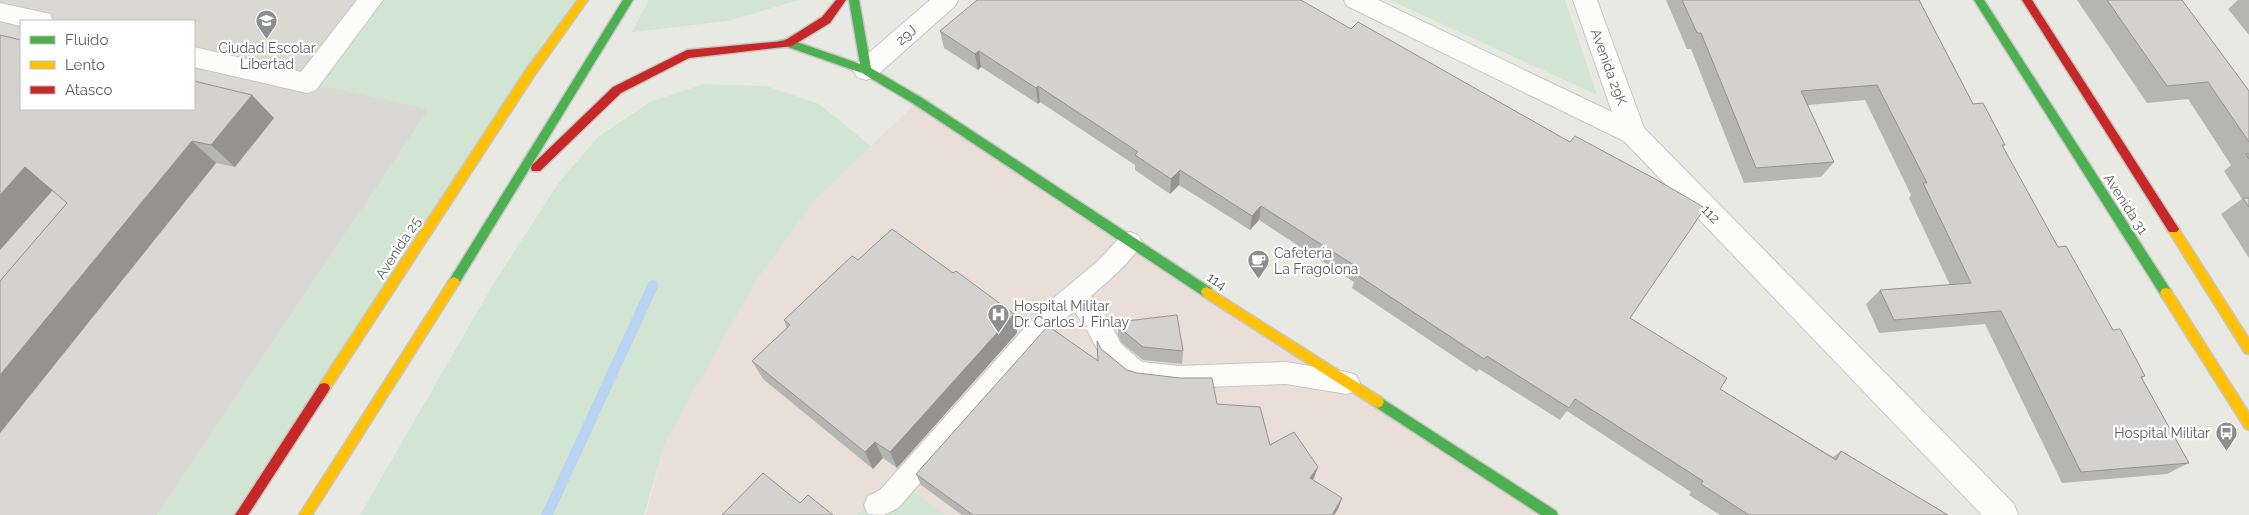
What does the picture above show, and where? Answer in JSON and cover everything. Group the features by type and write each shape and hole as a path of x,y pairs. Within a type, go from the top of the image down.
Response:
{"main road":[{"name":"Avenida 25","path":"240,515 530,73 583,0"},
{"path":"305,515 508,196 628,0"},
{"path":"508,196 617,90 687,54 788,43 817,28 837,10 841,0"},
{"path":"854,0 866,70"},
{"name":"Avenida 31","path":"1979,0 2249,424"},
{"name":"Avenida 31","path":"2028,0 2249,349"},
{"name":"114","path":"788,43 866,70 918,101 1130,242 1552,515"}],"street":[{"path":"195,57 307,83 371,0"},
{"name":"29J","path":"866,70 946,0"},
{"name":"112","path":"1356,0 1633,134 2003,515"},
{"name":"Avenida 29K","path":"1585,0 1633,134"},
{"path":"0,12 36,20"}],"lane":[{"path":"877,505 889,499 1054,314 1106,268 1130,242"},
{"path":"1076,296 1094,318 1112,352 1137,373 1179,377 1286,373 1347,382"}],"shaded area":[{"name":"Ciudad Escolar Libertad","path":"0,0 371,0 307,83 195,57 195,20 36,20 0,12"},
{"path":"0,11 40,20 20,20 20,110 195,110 195,56 429,109 157,515 0,515"},
{"name":"Hospital Militar Dr. Carlos J. Finlay","path":"918,101 1552,515 646,515 665,443 756,281 814,201"}],"green space":[{"path":"371,0 584,0 241,515 157,515 429,109 307,83"},
{"path":"649,0 799,0 728,21 632,32"},
{"path":"1390,0 1565,0 1597,95"},
{"path":"704,84 766,86 819,104 871,146 814,201 756,281 665,443 644,515 360,515 495,281 560,181 599,136 650,102"},
{"path":"892,475 945,515 857,515"}],"building":[{"path":"977,0 1301,0 1351,29 1358,22 1570,142 1575,136 1705,208 1630,318 1727,378 1720,389 1836,460 1841,451 1948,515 1749,515 1701,484 1703,481 1575,399 1569,408 1487,356 1484,359 1356,274 1360,269 1261,206 1252,216 1180,170 1171,179 1135,155 1138,152 1038,86 1036,88 979,51 975,54 940,31"},
{"path":"1682,0 1919,0 1973,104 1983,103 2005,145 2002,145 2058,247 2066,246 2113,330 2120,329 2145,376 2141,377 2189,463 2081,472 2001,311 1894,320 1880,290 1971,283 1923,183 1927,183 1877,85 1801,91 1834,162 1756,168 1701,33 1697,33"},
{"path":"2107,0 2182,0 2249,91 2249,142 2208,82 2167,86"},
{"path":"0,35 20,40 20,110 195,110 195,81 252,95 211,145 192,141 0,375 0,281 67,203 25,167 0,195"},
{"path":"2243,198 2249,198 2249,207"},
{"path":"892,229 953,273 956,271 1014,314 890,452 875,442 865,452 752,361 790,325 784,320 852,256 858,260"},
{"path":"1177,315 1183,351 1143,347 1122,330 1118,322"},
{"path":"1048,326 1098,361 1097,341 1101,349 1127,370 1180,378 1212,378 1217,404 1260,407 1270,445 1294,432 1318,467 1310,478 1342,498 1332,515 973,515 916,474"},
{"path":"763,473 800,503 808,495 833,515 722,515"}],"waterway":[{"path":"547,515 653,285"}],"traffic: fast":[{"path":"454,282 628,0"},
{"path":"783,44 788,43 866,70 854,0"},
{"path":"1979,0 2166,293"},
{"path":"866,70 918,101 1207,292"},
{"path":"1378,402 1552,515"}],"traffic: slow":[{"path":"324,388 530,73 583,0"},
{"path":"2173,229 2249,349"},
{"path":"305,515 454,282"},
{"path":"1207,292 1378,402"},
{"path":"2166,293 2249,424"}],"traffic: jam":[{"path":"788,43 826,20 841,0"},
{"path":"2027,0 2173,229"},
{"path":"536,168 617,90 687,54 783,44"},
{"path":"241,515 324,388"}],"place":[{"name":"Ciudad Escolar Libertad","path":"267,39"},
{"name":"Cafetería La Fragolona","path":"1258,280"},
{"name":"Hospital Militar Dr. Carlos J. Finlay","path":"998,333"},
{"name":"Hospital Militar","path":"2226,452"}]}
